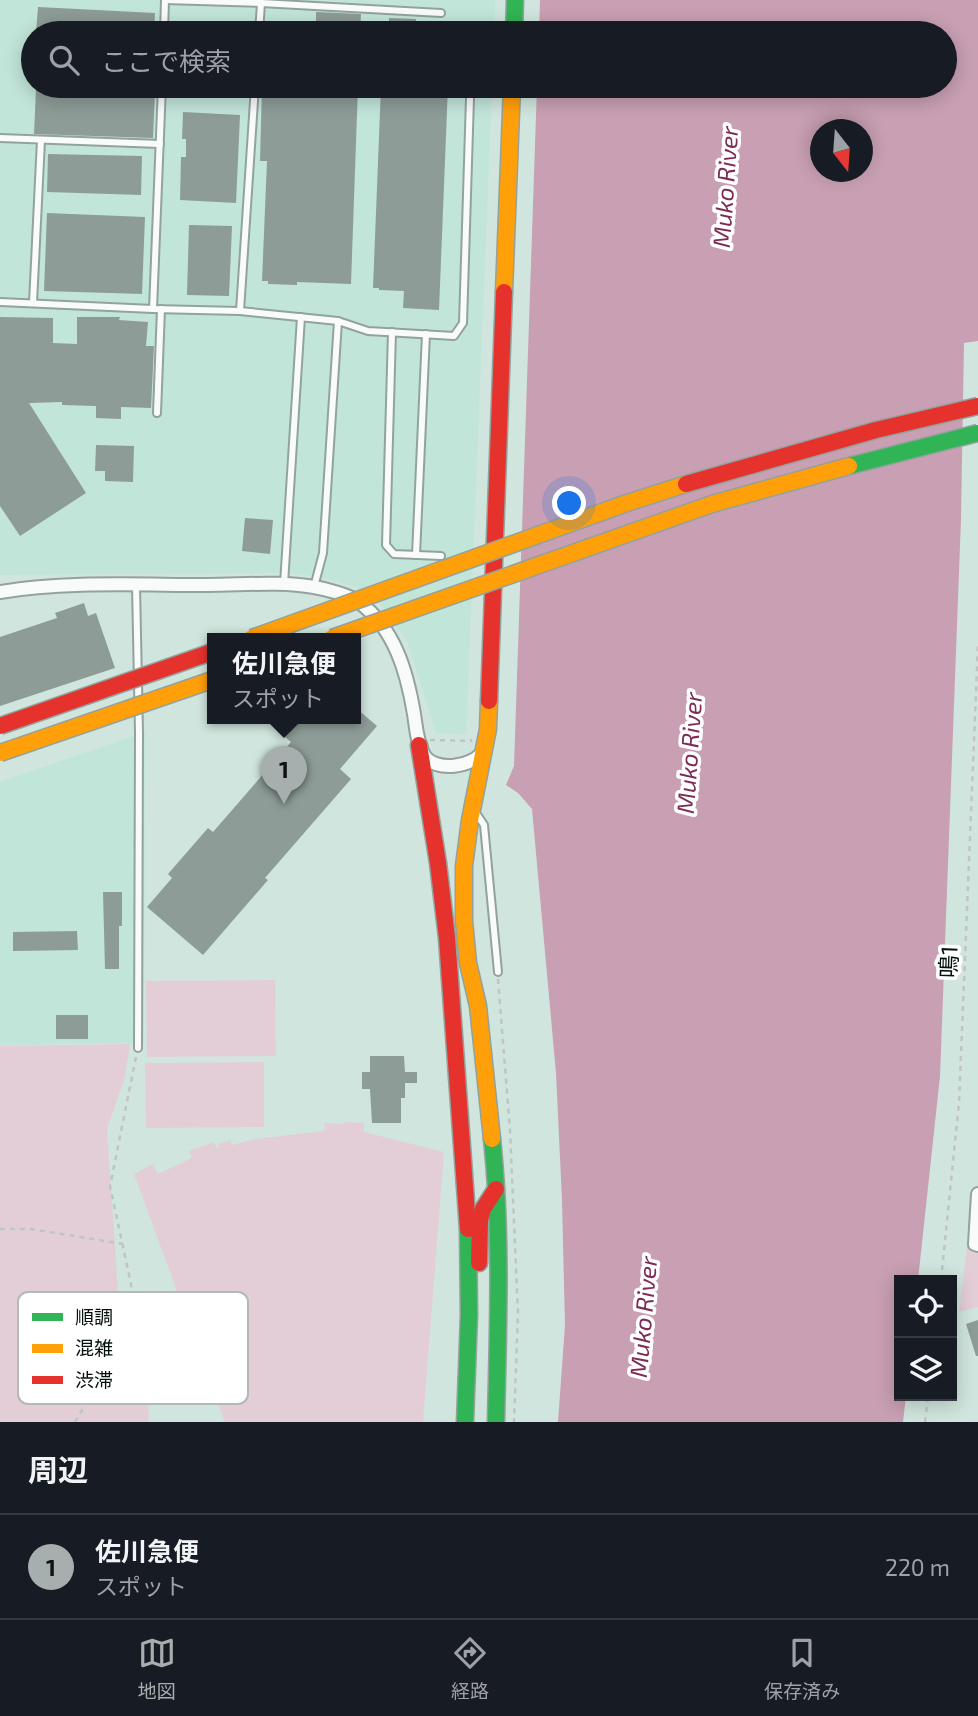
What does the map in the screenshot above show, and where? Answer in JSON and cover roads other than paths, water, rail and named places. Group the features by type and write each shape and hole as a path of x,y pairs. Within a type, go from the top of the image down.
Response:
{"main road":[{"path":"514,21 515,0"},
{"path":"496,1422 499,1304 496,1189 478,1006 468,963 464,921 464,866 472,808 488,729 512,98"},
{"path":"266,633 627,503 864,433 978,406"},
{"path":"346,633 712,504 978,433"},
{"path":"0,726 207,654"},
{"path":"0,753 207,682"},
{"path":"419,745 440,876 456,1035 467,1200 465,1422"},
{"path":"467,1358 476,1342 479,1318 480,1220 483,1209 496,1189"}],"street":[{"path":"0,592 26,588 136,585 314,587 357,601 378,621 392,641 408,677 419,745 429,761 438,765 467,765 479,758 486,746"},
{"path":"978,1194 975,1244 978,1245"}],"lane":[{"path":"164,21 165,0 346,4 441,13"},
{"path":"260,21 261,3"},
{"path":"153,309 161,98"},
{"path":"240,311 254,98"},
{"path":"0,302 240,311 338,321 368,331 454,336 463,323 470,98"},
{"path":"0,138 159,144"},
{"path":"33,303 41,140"},
{"path":"157,413 161,309"},
{"path":"284,586 301,317"},
{"path":"314,587 323,552 338,321"},
{"path":"393,332 386,545 394,554 441,556"},
{"path":"416,555 426,334"},
{"path":"136,585 139,733 138,1048"},
{"path":"472,808 484,825 498,972"}],"water":[{"name":"Muko River","path":"540,0 978,0 978,341 964,343 961,519 940,1076 919,1275 894,1275 894,1401 905,1401 903,1422 558,1422 565,1325 556,1073 532,809 518,793 506,785 514,766 537,98 957,98 957,21 539,21"}],"place":[{"name":"佐川急便","path":"284,804"}]}
